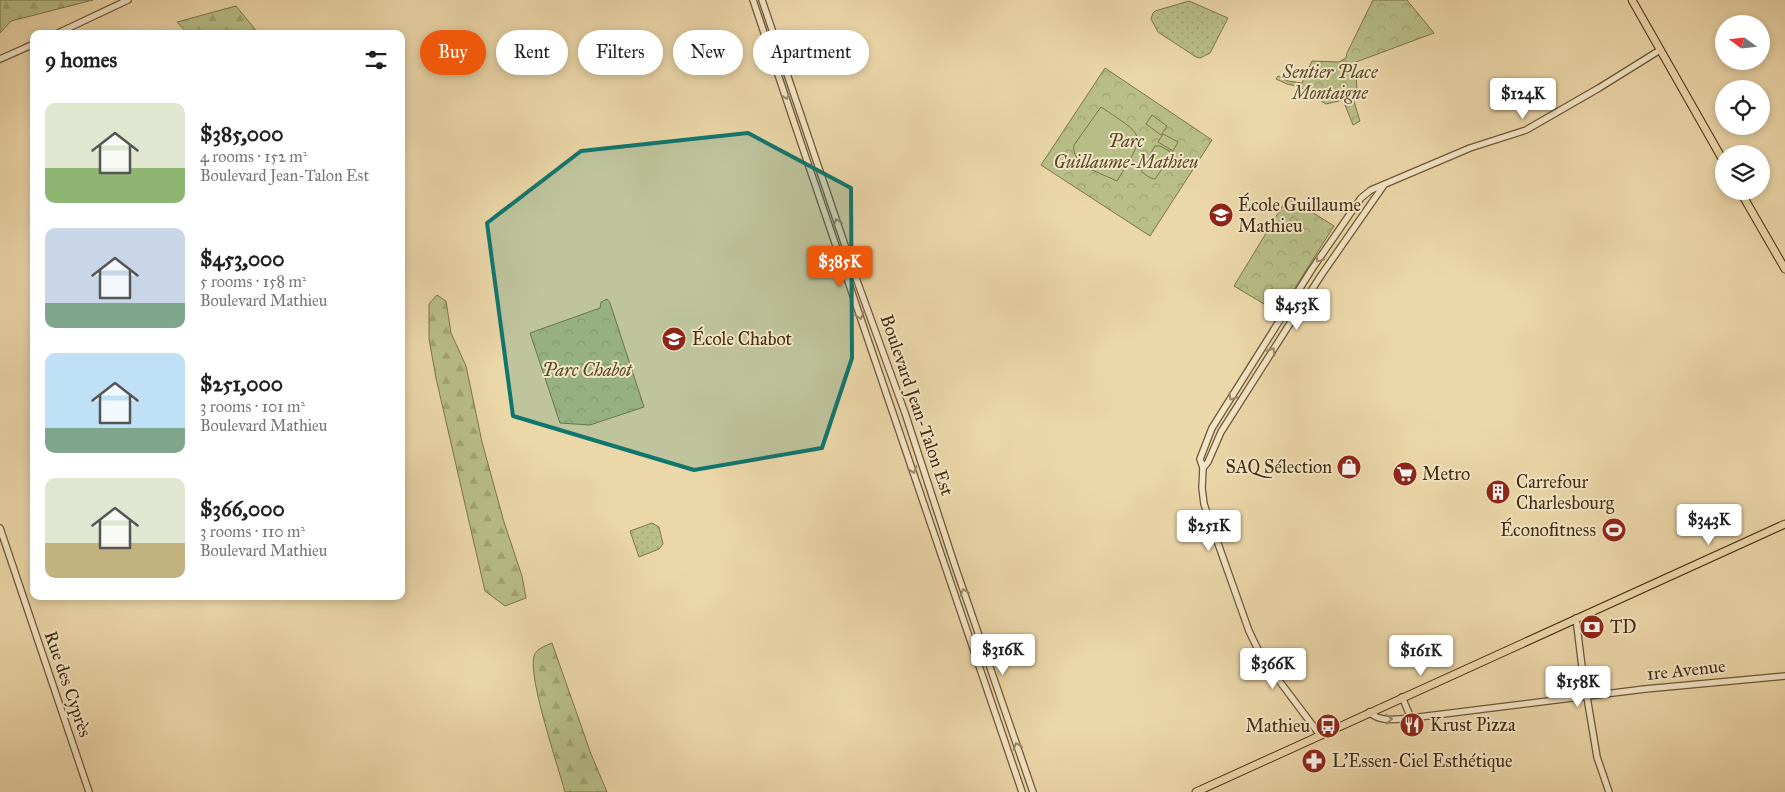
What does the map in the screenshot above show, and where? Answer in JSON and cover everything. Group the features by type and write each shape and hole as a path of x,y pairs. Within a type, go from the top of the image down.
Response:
{"main road":[{"path":"1632,0 1715,146"},
{"path":"1745,200 1785,268"},
{"path":"1196,792 1785,524"}],"street":[{"path":"64,30 128,0"},
{"name":"Boulevard Jean-Talon Est","path":"753,0 1022,792"},
{"name":"Boulevard Jean-Talon Est","path":"762,0 856,278 905,413 955,567 1033,792"},
{"path":"0,59 30,46"},
{"path":"1320,735 1262,658 1249,631 1208,521 1202,488 1200,459 1212,428 1307,277 1361,198 1371,190 1470,148 1526,130 1660,50"},
{"path":"1202,468 1208,462 1222,432 1322,274 1384,185"},
{"name":"Rue des Cyprès","path":"0,528 89,792"},
{"path":"1576,618 1586,696 1597,757 1609,792"},
{"name":"1re Avenue","path":"1369,712 1380,720 1411,718 1586,696 1785,676"},
{"path":"1402,697 1411,718"}],"highlighted area":[{"path":"748,133 851,188 852,358 822,448 694,470 513,416 487,223 581,151"}],"green space":[{"path":"0,0 93,0 11,21 0,33"},
{"name":"Sentier Place Montaigne","path":"1373,0 1407,0 1434,33 1356,62 1357,97 1353,98 1360,121 1353,125 1343,100 1326,104 1300,87 1276,79 1278,76 1288,81 1302,83 1312,61 1339,62 1346,58"},
{"path":"1189,1 1228,18 1210,53 1200,58 1158,32 1151,19 1155,11"},
{"path":"236,6 256,30 184,30 177,22"},
{"name":"Parc Guillaume-Mathieu","path":"1105,68 1212,140 1150,236 1041,165"},
{"path":"1101,107 1134,131 1137,138 1137,145 1133,154 1117,181 1089,168 1077,158 1074,152 1074,145"},
{"path":"1152,115 1167,126 1161,135 1146,124"},
{"path":"1163,134 1178,142 1173,151 1158,142"},
{"path":"1155,146 1160,146 1169,151 1171,156 1155,179 1147,176 1141,170"},
{"path":"1288,197 1334,226 1279,313 1234,286"},
{"path":"437,295 446,301 451,333 466,366 482,442 504,522 522,576 526,598 505,606 485,591 436,378 429,339 429,304"},
{"name":"Parc Chabot","path":"607,299 610,303 644,407 590,425 560,423 530,333 600,308 601,302"},
{"path":"652,523 659,527 663,544 659,549 639,557 630,531"},
{"path":"552,643 591,754 607,792 565,792 539,702 533,667 534,656 537,651"}],"place":[{"name":"École Guillaume Mathieu","path":"1221,215"},
{"name":"École Chabot","path":"674,339"},
{"name":"SAQ Sélection","path":"1349,467"},
{"name":"Metro","path":"1405,474"},
{"name":"Carrefour Charlesbourg","path":"1498,492"},
{"name":"Éconofitness","path":"1614,530"},
{"name":"TD","path":"1592,627"},
{"name":"Krust Pizza","path":"1412,725"},
{"name":"Mathieu","path":"1328,726"},
{"name":"L'Essen-Ciel Esthétique","path":"1314,761"}]}
